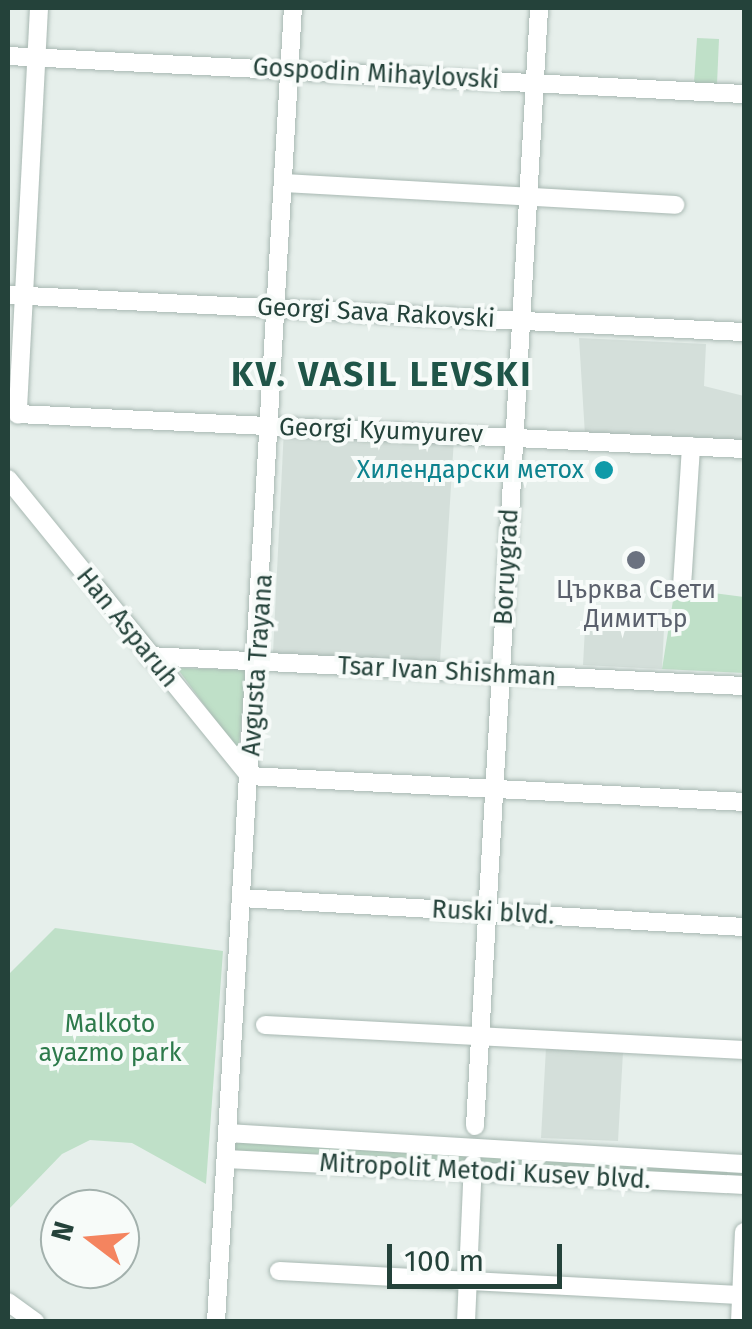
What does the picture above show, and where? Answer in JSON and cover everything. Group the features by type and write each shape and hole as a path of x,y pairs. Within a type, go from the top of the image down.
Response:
{"street":[{"path":"16,295 39,8"},
{"name":"Avgusta Trayana","path":"216,1322 249,776 260,663 293,8"},
{"name":"Boruygrad","path":"475,1126 539,8"},
{"name":"Gospodin Mihaylovski","path":"8,56 744,94"},
{"path":"284,183 675,205"},
{"name":"Georgi Sava Rakovski","path":"16,295 744,332"},
{"name":"Georgi Kyumyurev","path":"16,295 18,414 744,449"},
{"path":"682,586 691,446"},
{"name":"Han Asparuh","path":"8,479 249,776"},
{"name":"Tsar Ivan Shishman","path":"149,656 744,686"},
{"path":"249,776 744,802"},
{"name":"Ruski blvd.","path":"241,898 744,927"},
{"path":"265,1025 744,1050"},
{"name":"Mitropolit Metodi Kusev blvd.","path":"227,1133 744,1164"},
{"path":"466,1322 474,1149"},
{"name":"Mitropolit Metodi Kusev blvd.","path":"226,1158 744,1185"},
{"path":"740,1322 744,1232"},
{"path":"278,1270 743,1295"},
{"path":"8,1302 36,1322"}],"shaded area":[{"path":"579,338 706,344 704,386 744,396 744,444 585,435"},
{"path":"284,428 454,438 440,662 273,653"},
{"path":"586,609 625,609 631,623 664,629 662,669 583,665"},
{"path":"546,1048 623,1052 618,1141 541,1138"}],"green space":[{"path":"697,38 719,39 717,84 694,83"},
{"path":"675,588 744,597 744,673 662,669"},
{"path":"177,668 246,670 239,746 236,748"},
{"name":"Malkoto ayazmo park","path":"55,928 223,951 206,1184 132,1143 90,1140 62,1154 8,1210 8,975"},
{"path":"227,1133 744,1164 744,1185 226,1159"}],"place":[{"name":"Хилендарски метох","path":"604,470"},
{"name":"Църква Свети Димитър","path":"636,560"}],"district":[{"name":"KV. VASIL LEVSKI","path":"382,374"}]}
